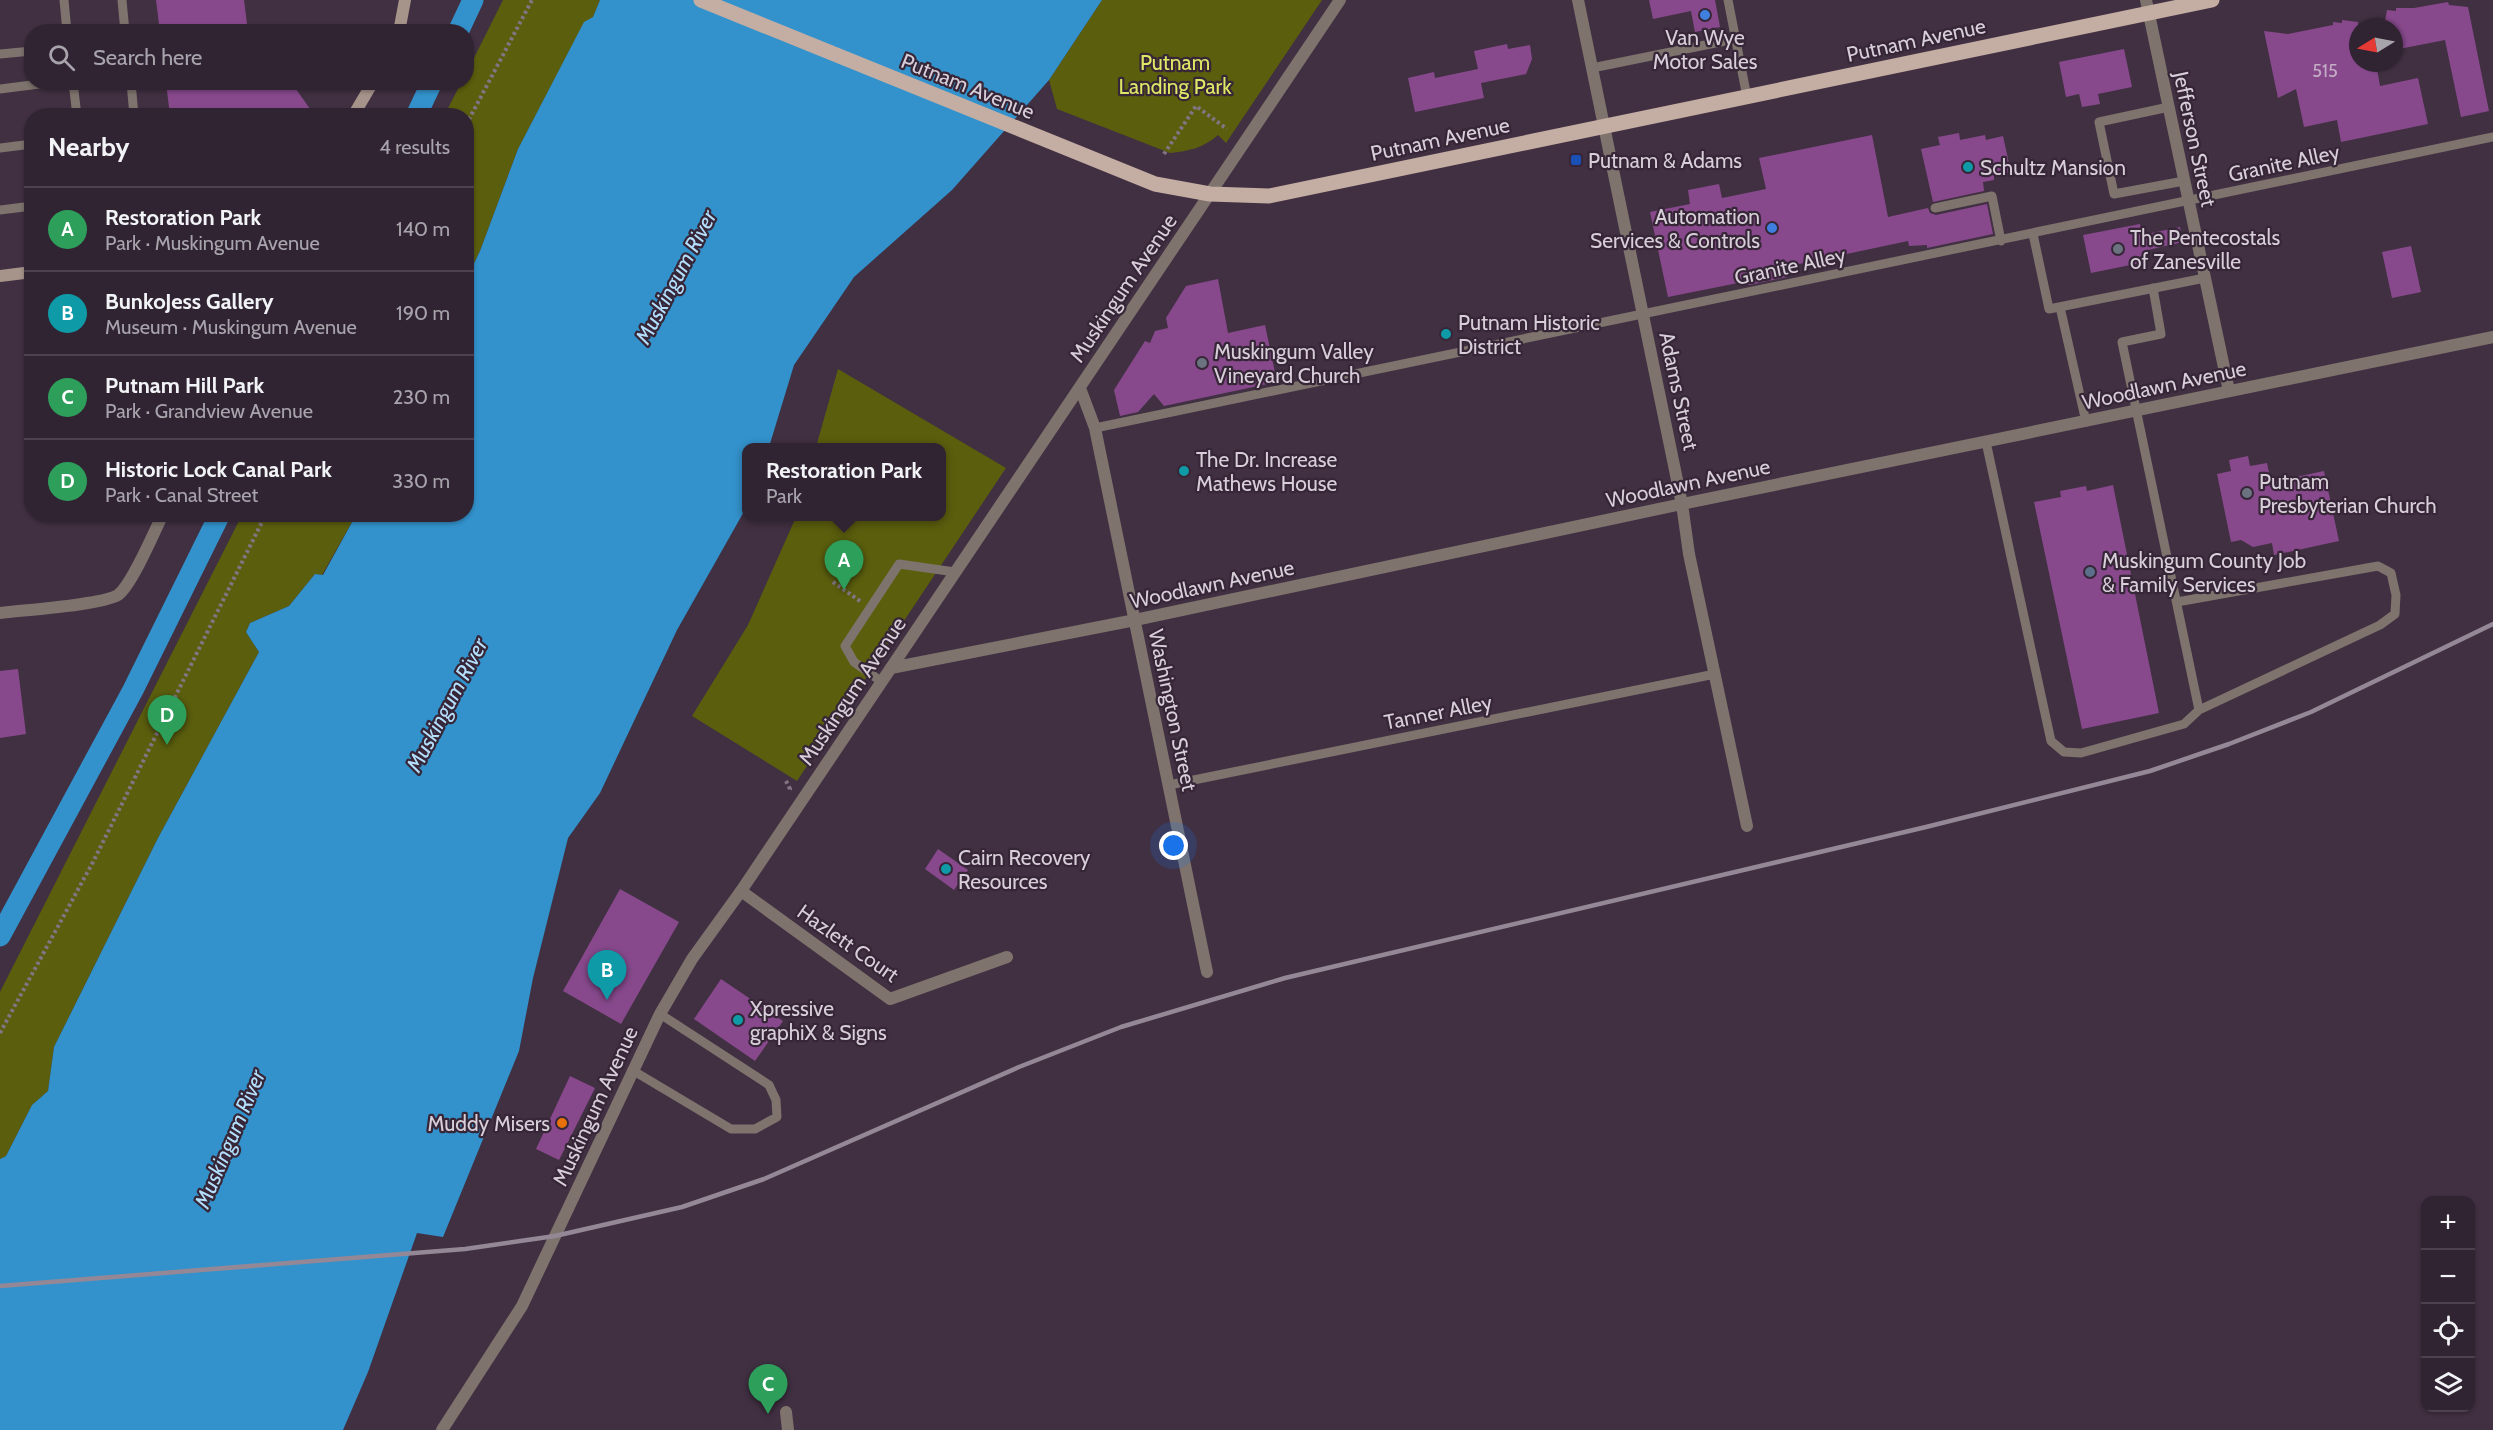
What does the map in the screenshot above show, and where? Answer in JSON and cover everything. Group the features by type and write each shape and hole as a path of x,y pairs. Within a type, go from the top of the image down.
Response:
{"main road":[{"path":"400,24 405,0"},
{"name":"Putnam Avenue","path":"701,0 1155,184 1209,194 1269,196 1747,97 2147,7 2212,0"},
{"path":"358,108 368,90"},
{"path":"0,276 24,273"}],"street":[{"name":"Muskingum Avenue","path":"442,1430 522,1306 632,1070 660,1014 692,959 741,891 1340,0"},
{"name":"Adams Street","path":"1578,0 1682,504 1689,554 1747,826"},
{"name":"Jefferson Street","path":"2147,7 2229,391"},
{"name":"Woodlawn Avenue","path":"891,668 1135,620 1682,504 2493,337"},
{"name":"Washington Street","path":"1080,388 1095,428 1207,972"},
{"path":"0,613 90,602 118,595 128,582 159,522"},
{"name":"Hazlett Court","path":"741,891 890,999 1007,957"},
{"path":"786,1412 788,1430"}],"lane":[{"path":"64,0 66,24"},
{"path":"122,0 124,24"},
{"path":"1728,0 1747,97"},
{"path":"1592,68 1735,39"},
{"path":"0,54 24,52"},
{"path":"0,89 24,86"},
{"path":"74,90 76,108"},
{"path":"131,90 133,108"},
{"path":"2169,107 2099,122 2114,194 2184,181"},
{"name":"Granite Alley","path":"1095,428 2493,137"},
{"path":"0,148 24,145"},
{"path":"1935,208 1992,196 2001,241"},
{"path":"0,210 24,207"},
{"path":"2033,234 2049,309 2205,278"},
{"path":"2152,288 2161,334 2122,342 2199,710"},
{"path":"2060,307 2086,422"},
{"path":"1986,442 2051,741 2064,752 2081,753 2184,724 2199,710 2380,625 2395,614 2396,595 2391,573 2378,566 2177,602"},
{"path":"882,682 854,662 845,646 899,564 955,572"},
{"name":"Tanner Alley","path":"1169,784 1715,674"},
{"path":"632,1070 731,1129 755,1129 777,1117 776,1101 769,1085 660,1014"}],"path":[{"path":"474,110 532,0"},
{"path":"1164,154 1196,106 1227,129"},
{"path":"0,1033 93,862 262,522"},
{"path":"833,582 870,608"},
{"path":"786,781 790,789 788,791"}],"green space":[{"path":"503,0 600,0 593,17 584,23 518,149 474,263 474,108 448,108 457,90 474,90 474,58"},
{"name":"Putnam Landing Park","path":"1102,0 1322,0 1226,143 1218,135 1196,148 1170,153 1057,109 1049,80"},
{"path":"838,369 1006,468 797,781 692,716 748,625 794,521 946,521 946,443 817,443"},
{"path":"238,522 352,522 322,575 315,574 289,606 250,623 246,632 259,652 158,838 54,1047 48,1091 32,1105 6,1156 0,1159 0,992"}],"water":[{"path":"600,0 1102,0 1049,80 952,190 854,277 794,365 770,443 742,443 742,515 677,630 600,793 568,838 533,978 519,1051 443,1237 417,1233 368,1372 343,1430 0,1430 0,1159 6,1156 32,1105 48,1091 54,1047 158,838 259,652 246,632 250,623 289,606 315,574 323,575 352,522 474,522 474,263 518,149 584,22 593,17"}],"building":[{"path":"156,0 244,0 247,24 159,24"},
{"name":"Van Wye Motor Sales","path":"1649,0 1715,0 1720,27 1695,32 1691,11 1653,19"},
{"path":"2448,2 2449,5 2468,7 2489,111 2461,117 2445,40 2403,48 2403,18 2386,18 2387,10"},
{"path":"2342,20 2349,21 2349,72 2378,72 2380,86 2418,78 2428,124 2341,142 2337,120 2304,127 2296,89 2278,98 2264,31 2288,34 2333,25 2333,22 2342,23"},
{"path":"1507,44 1508,49 1530,45 1532,59 1526,74 1481,83 1484,98 1415,112 1408,78 1434,72 1435,78 1478,69 1474,51"},
{"path":"2124,49 2132,87 2098,94 2100,104 2082,107 2079,94 2066,97 2059,62"},
{"path":"167,90 297,90 309,108 169,108"},
{"name":"Schultz Mansion","path":"1959,133 1960,140 1985,135 1986,140 2003,136 2011,172 1994,176 1994,180 1983,182 1984,191 1933,202 1921,149 1940,145 1938,137"},
{"name":"Automation Services & Controls","path":"1872,135 1888,217 1928,208 1930,213 1936,215 1987,204 1993,234 1927,248 1927,245 1909,246 1908,241 1785,267 1787,277 1750,285 1738,283 1668,297 1650,212 1690,204 1688,190 1719,184 1722,198 1766,189 1759,158"},
{"name":"The Pentecostals of Zanesville","path":"2140,224 2142,235 2180,227 2183,242 2148,250 2150,261 2091,273 2083,235"},
{"path":"2411,246 2421,292 2392,298 2382,252"},
{"name":"Muskingum Valley Vineyard Church","path":"1218,279 1228,333 1265,325 1277,382 1164,406 1154,394 1138,412 1120,416 1114,390 1145,341 1150,343 1155,331 1168,328 1166,318 1186,286"},
{"name":"Putnam Presbyterian Church","path":"2248,456 2250,466 2267,463 2271,482 2324,471 2339,541 2274,555 2272,543 2253,547 2241,540 2231,542 2217,474 2231,471 2229,460"},
{"name":"Muskingum County Job & Family Services","path":"2113,485 2159,713 2082,729 2034,502 2061,497 2060,491 2086,486 2087,491"},
{"path":"18,669 26,734 0,738 0,671"},
{"name":"Cairn Recovery Resources","path":"938,849 968,870 954,890 925,869"},
{"path":"620,889 679,922 621,1024 563,991"},
{"name":"Xpressive graphiX & Signs","path":"721,979 783,1021 755,1061 694,1019"},
{"name":"Muddy Misers","path":"570,1076 595,1088 559,1160 536,1149"}],"waterway":[{"name":"Muskingum River","path":"462,24 473,0"},
{"name":"Muskingum River","path":"420,108 428,90"},
{"name":"Muskingum River","path":"0,936 133,690 216,522"}],"railway":[{"path":"0,1286 465,1249 555,1236 682,1207 764,1179 1019,1067 1121,1027 1285,978 1926,827 2150,771 2229,744 2311,712 2493,624"}],"place":[{"name":"Van Wye Motor Sales","path":"1705,15"},
{"name":"Putnam & Adams","path":"1576,160"},
{"name":"Schultz Mansion","path":"1968,167"},
{"name":"Automation Services & Controls","path":"1772,228"},
{"name":"The Pentecostals of Zanesville","path":"2118,249"},
{"name":"Putnam Historic District","path":"1446,334"},
{"name":"Muskingum Valley Vineyard Church","path":"1202,363"},
{"name":"The Dr. Increase Mathews House","path":"1184,471"},
{"name":"Putnam Presbyterian Church","path":"2247,493"},
{"name":"Muskingum County Job & Family Services","path":"2090,572"},
{"name":"Restoration Park","path":"844,590"},
{"name":"Historic Lock Canal Park","path":"167,745"},
{"name":"Cairn Recovery Resources","path":"946,869"},
{"name":"BunkoJess Gallery","path":"607,1000"},
{"name":"Xpressive graphiX & Signs","path":"738,1020"},
{"name":"Muddy Misers","path":"562,1123"},
{"name":"Putnam Hill Park","path":"768,1414"}]}
